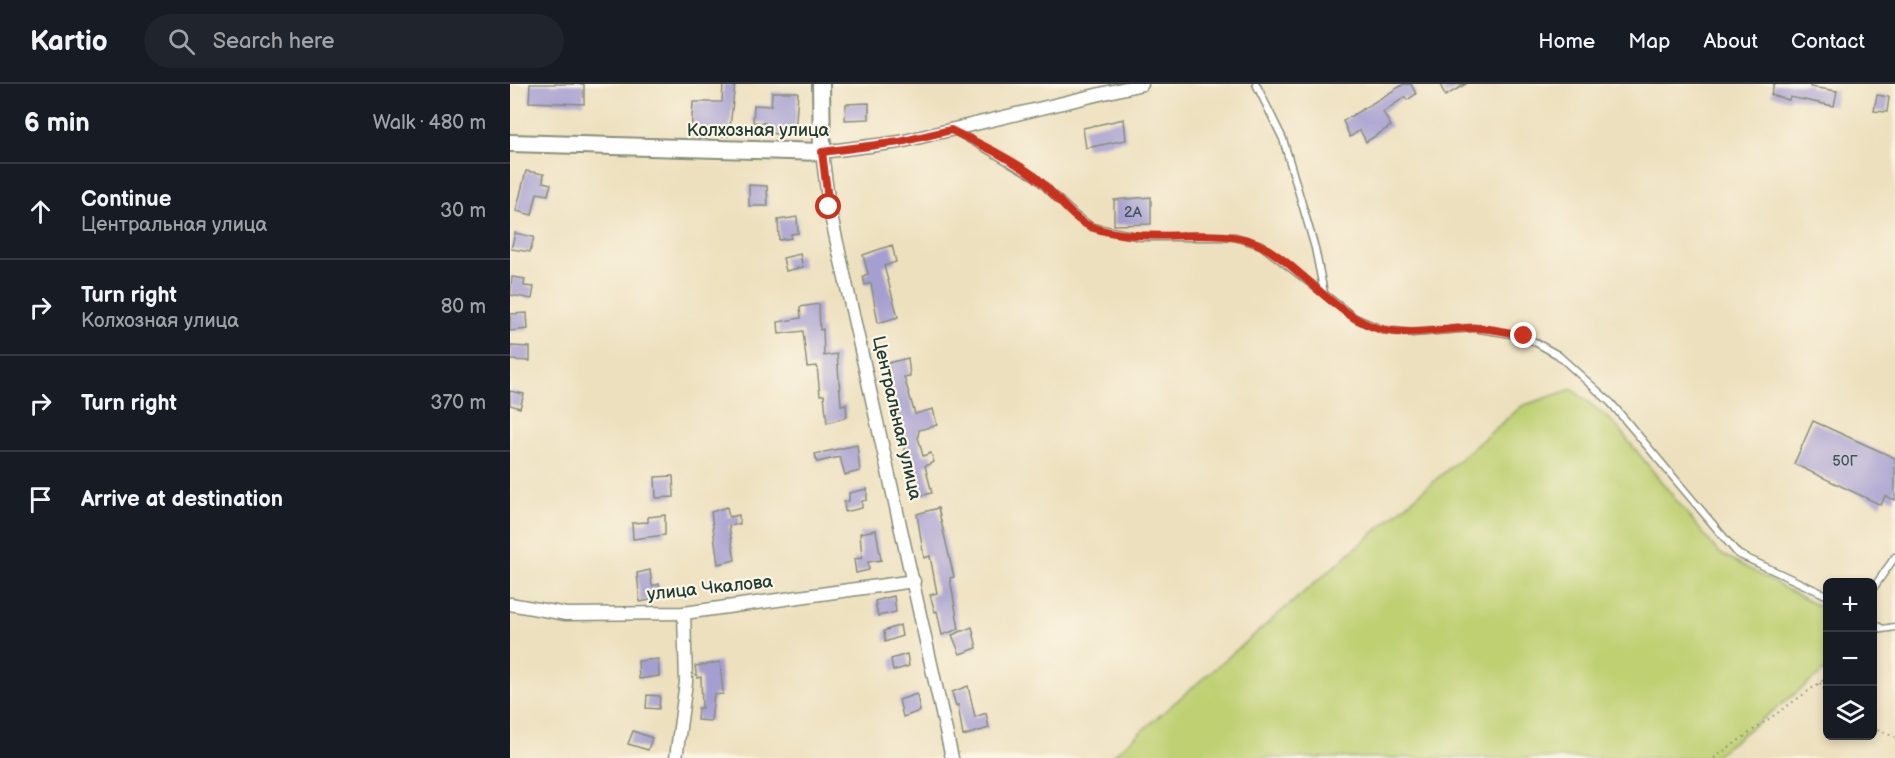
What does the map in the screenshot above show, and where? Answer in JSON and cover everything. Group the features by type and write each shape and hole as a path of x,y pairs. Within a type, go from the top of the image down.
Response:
{"street":[{"name":"Центральная улица","path":"821,84 822,152 829,207 952,758"},
{"name":"Колхозная улица","path":"510,145 822,152 900,142 1142,84"},
{"name":"улица Чкалова","path":"510,604 566,614 684,612 914,581"},
{"path":"676,758 686,682 684,612"}],"lane":[{"path":"1256,84 1283,139 1315,248 1324,293"},
{"path":"951,130 1006,158 1035,177 1076,216 1092,227 1141,237 1235,237 1261,245 1354,318 1383,330 1412,333 1473,328 1494,329 1524,336 1558,355 1611,403 1738,554 1823,594"},
{"path":"1877,583 1895,557"},
{"path":"1877,626 1882,629 1895,627"}],"path":[{"path":"1714,758 1823,680"},
{"path":"1820,682 1823,688"},
{"path":"1877,730 1895,737"}],"green space":[{"path":"1572,389 1614,423 1718,552 1823,609 1823,672 1712,758 1110,758 1522,406"}],"building":[{"path":"530,84 584,84 584,104 529,102"},
{"path":"723,84 735,84 729,136 691,135 693,102 722,102"},
{"path":"1404,84 1411,84 1416,94 1407,100 1405,97 1383,112 1391,126 1366,142 1360,130 1350,137 1343,121"},
{"path":"1440,84 1466,84 1445,96"},
{"path":"1774,84 1811,84 1810,87 1837,91 1834,106 1790,97 1789,100 1771,95"},
{"path":"772,92 798,92 795,135 764,133 765,123 753,122 754,105 771,106"},
{"path":"1877,95 1889,97 1887,112 1874,111"},
{"path":"869,103 869,119 845,120 846,104"},
{"path":"1124,119 1126,140 1086,148 1083,128"},
{"path":"526,171 544,174 543,182 551,184 548,195 537,193 532,215 516,211"},
{"path":"749,185 767,186 768,206 749,206"},
{"path":"1151,197 1151,224 1114,225 1114,200"},
{"path":"797,217 798,233 791,234 791,238 779,240 778,220"},
{"path":"515,233 534,237 530,252 511,249"},
{"path":"892,245 896,262 884,266 898,317 878,323 871,283 865,285 863,276 868,274 863,255"},
{"path":"800,254 803,267 786,271 783,258"},
{"path":"512,277 525,279 524,286 534,287 532,299 510,295"},
{"path":"819,304 824,356 837,354 841,405 846,404 847,417 827,423 824,395 820,395 817,366 807,367 803,331 779,334 778,322 801,318 800,307"},
{"path":"527,313 528,329 510,331 510,314"},
{"path":"510,346 530,347 530,361 510,360"},
{"path":"908,358 910,376 904,377 915,414 933,409 937,425 919,430 918,437 923,456 931,453 934,462 925,466 932,493 914,497 888,363"},
{"path":"510,391 524,394 520,408 510,405"},
{"path":"1813,421 1895,458 1895,500 1885,496 1881,505 1794,464"},
{"path":"857,445 860,471 845,475 840,457 817,462 815,454"},
{"path":"673,476 674,497 656,498 655,477"},
{"path":"867,489 867,500 862,501 862,508 845,512 844,502 849,501 849,493"},
{"path":"727,507 729,517 739,515 740,524 729,526 735,560 718,564 711,512"},
{"path":"938,508 954,577 950,578 959,629 942,635 937,611 935,612 930,595 937,593 930,556 924,558 917,514"},
{"path":"665,515 665,535 633,539 632,523 648,522 648,517"},
{"path":"876,530 881,560 868,562 869,570 856,573 854,559 862,558 860,533"},
{"path":"650,570 652,586 659,584 660,598 640,602 637,573"},
{"path":"894,596 896,612 878,616 875,601"},
{"path":"900,625 902,636 885,642 884,631"},
{"path":"972,627 977,648 960,654 952,635"},
{"path":"907,654 909,666 893,671 891,659"},
{"path":"658,659 659,676 639,679 638,661"},
{"path":"720,662 723,694 714,695 711,721 697,720 698,708 702,708 701,677 697,678 695,666"},
{"path":"968,686 975,717 986,713 989,728 963,736 958,705 956,706 952,692"},
{"path":"917,694 920,711 903,717 899,700"},
{"path":"647,695 660,696 659,709 646,708"},
{"path":"633,731 652,738 648,750 628,744"}],"route":[{"path":"829,207 822,152 900,142 951,130 1006,158 1035,177 1076,216 1092,227 1141,237 1235,237 1261,245 1354,318 1383,330 1412,333 1448,332 1473,328 1494,329 1524,336"}]}
